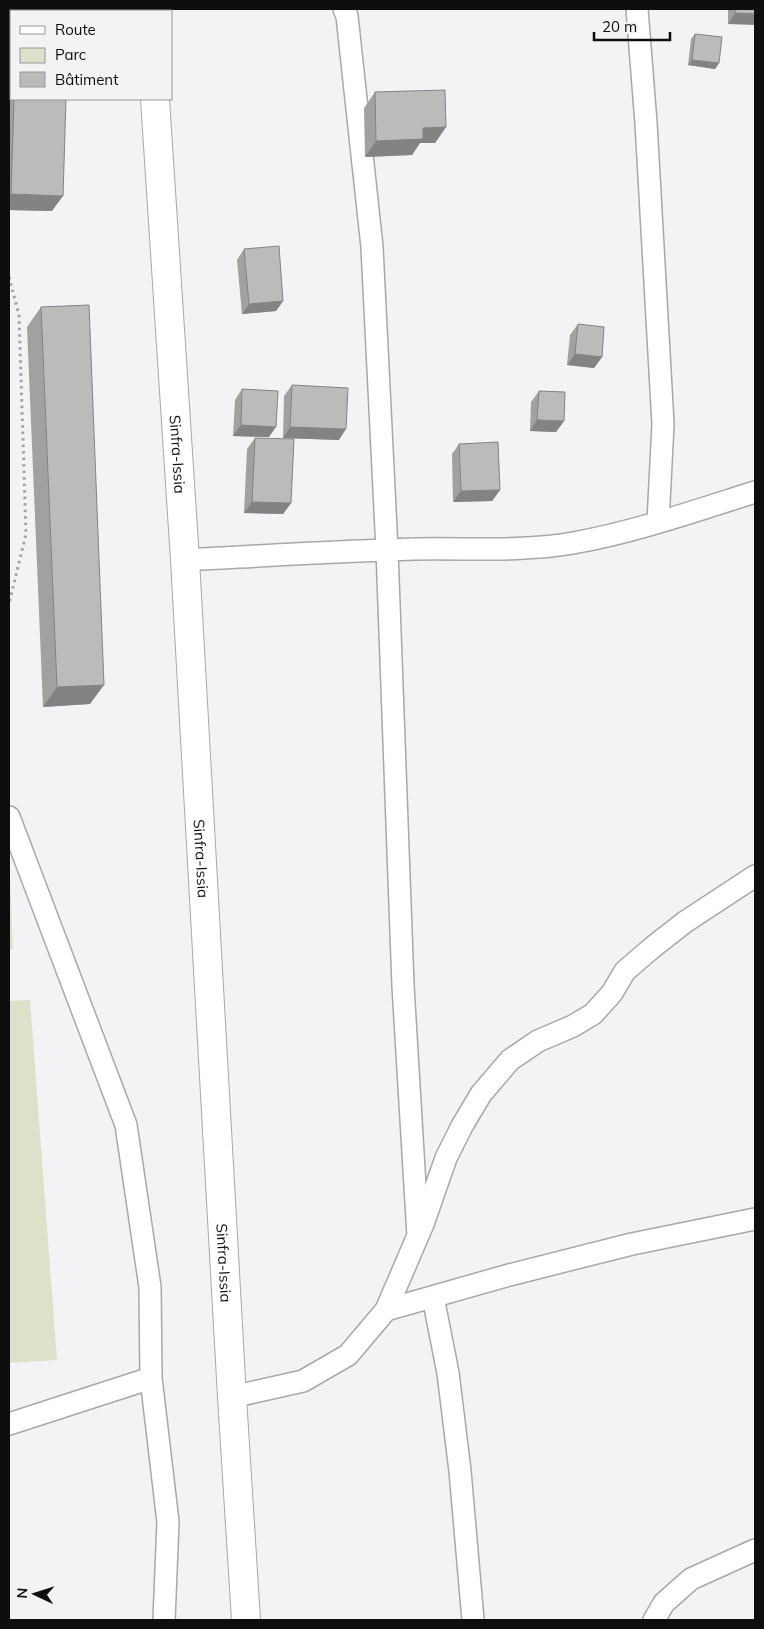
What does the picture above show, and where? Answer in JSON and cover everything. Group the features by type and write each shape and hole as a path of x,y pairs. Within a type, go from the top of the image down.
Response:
{"main road":[{"name":"Sinfra-Issia","path":"155,100 185,560 246,1620"}],"street":[{"path":"344,9 347,16 372,247 387,550 404,986 418,1236"},
{"path":"637,9 646,122 663,424 658,522"},
{"path":"185,560 387,550 515,549 572,543 620,533 755,492"},
{"path":"9,817 126,1125 150,1288 151,1378 168,1522 164,1620"},
{"path":"232,1397 303,1381 348,1355 386,1310 418,1236 446,1158 481,1094 510,1060 538,1041 572,1026 593,1014 612,993 625,971 653,947 685,922 755,876"},
{"path":"386,1310 509,1275 632,1244 755,1219"},
{"path":"433,1297 448,1373 460,1471 473,1620"},
{"path":"9,1424 151,1378"},
{"path":"654,1620 664,1602 691,1579 755,1550"}],"path":[{"path":"9,277 19,315 26,534 9,604"}],"green space":[{"path":"9,854 13,949 9,949"},
{"path":"30,1000 57,1360 9,1363 9,1001"}],"building":[{"path":"735,9 755,9 755,14 735,13"},
{"path":"695,34 722,37 719,63 692,60"},
{"path":"445,90 446,127 423,128 423,139 376,141 375,92"},
{"path":"14,100 66,100 63,196 11,194"},
{"path":"279,246 283,301 249,304 244,249"},
{"path":"89,305 104,685 57,687 41,307"},
{"path":"578,324 604,327 602,357 575,354"},
{"path":"292,385 348,388 346,429 290,427"},
{"path":"242,389 278,391 276,427 241,425"},
{"path":"539,391 565,392 564,421 537,420"},
{"path":"255,438 294,439 291,503 252,502"},
{"path":"498,442 500,490 461,491 459,444"}]}
